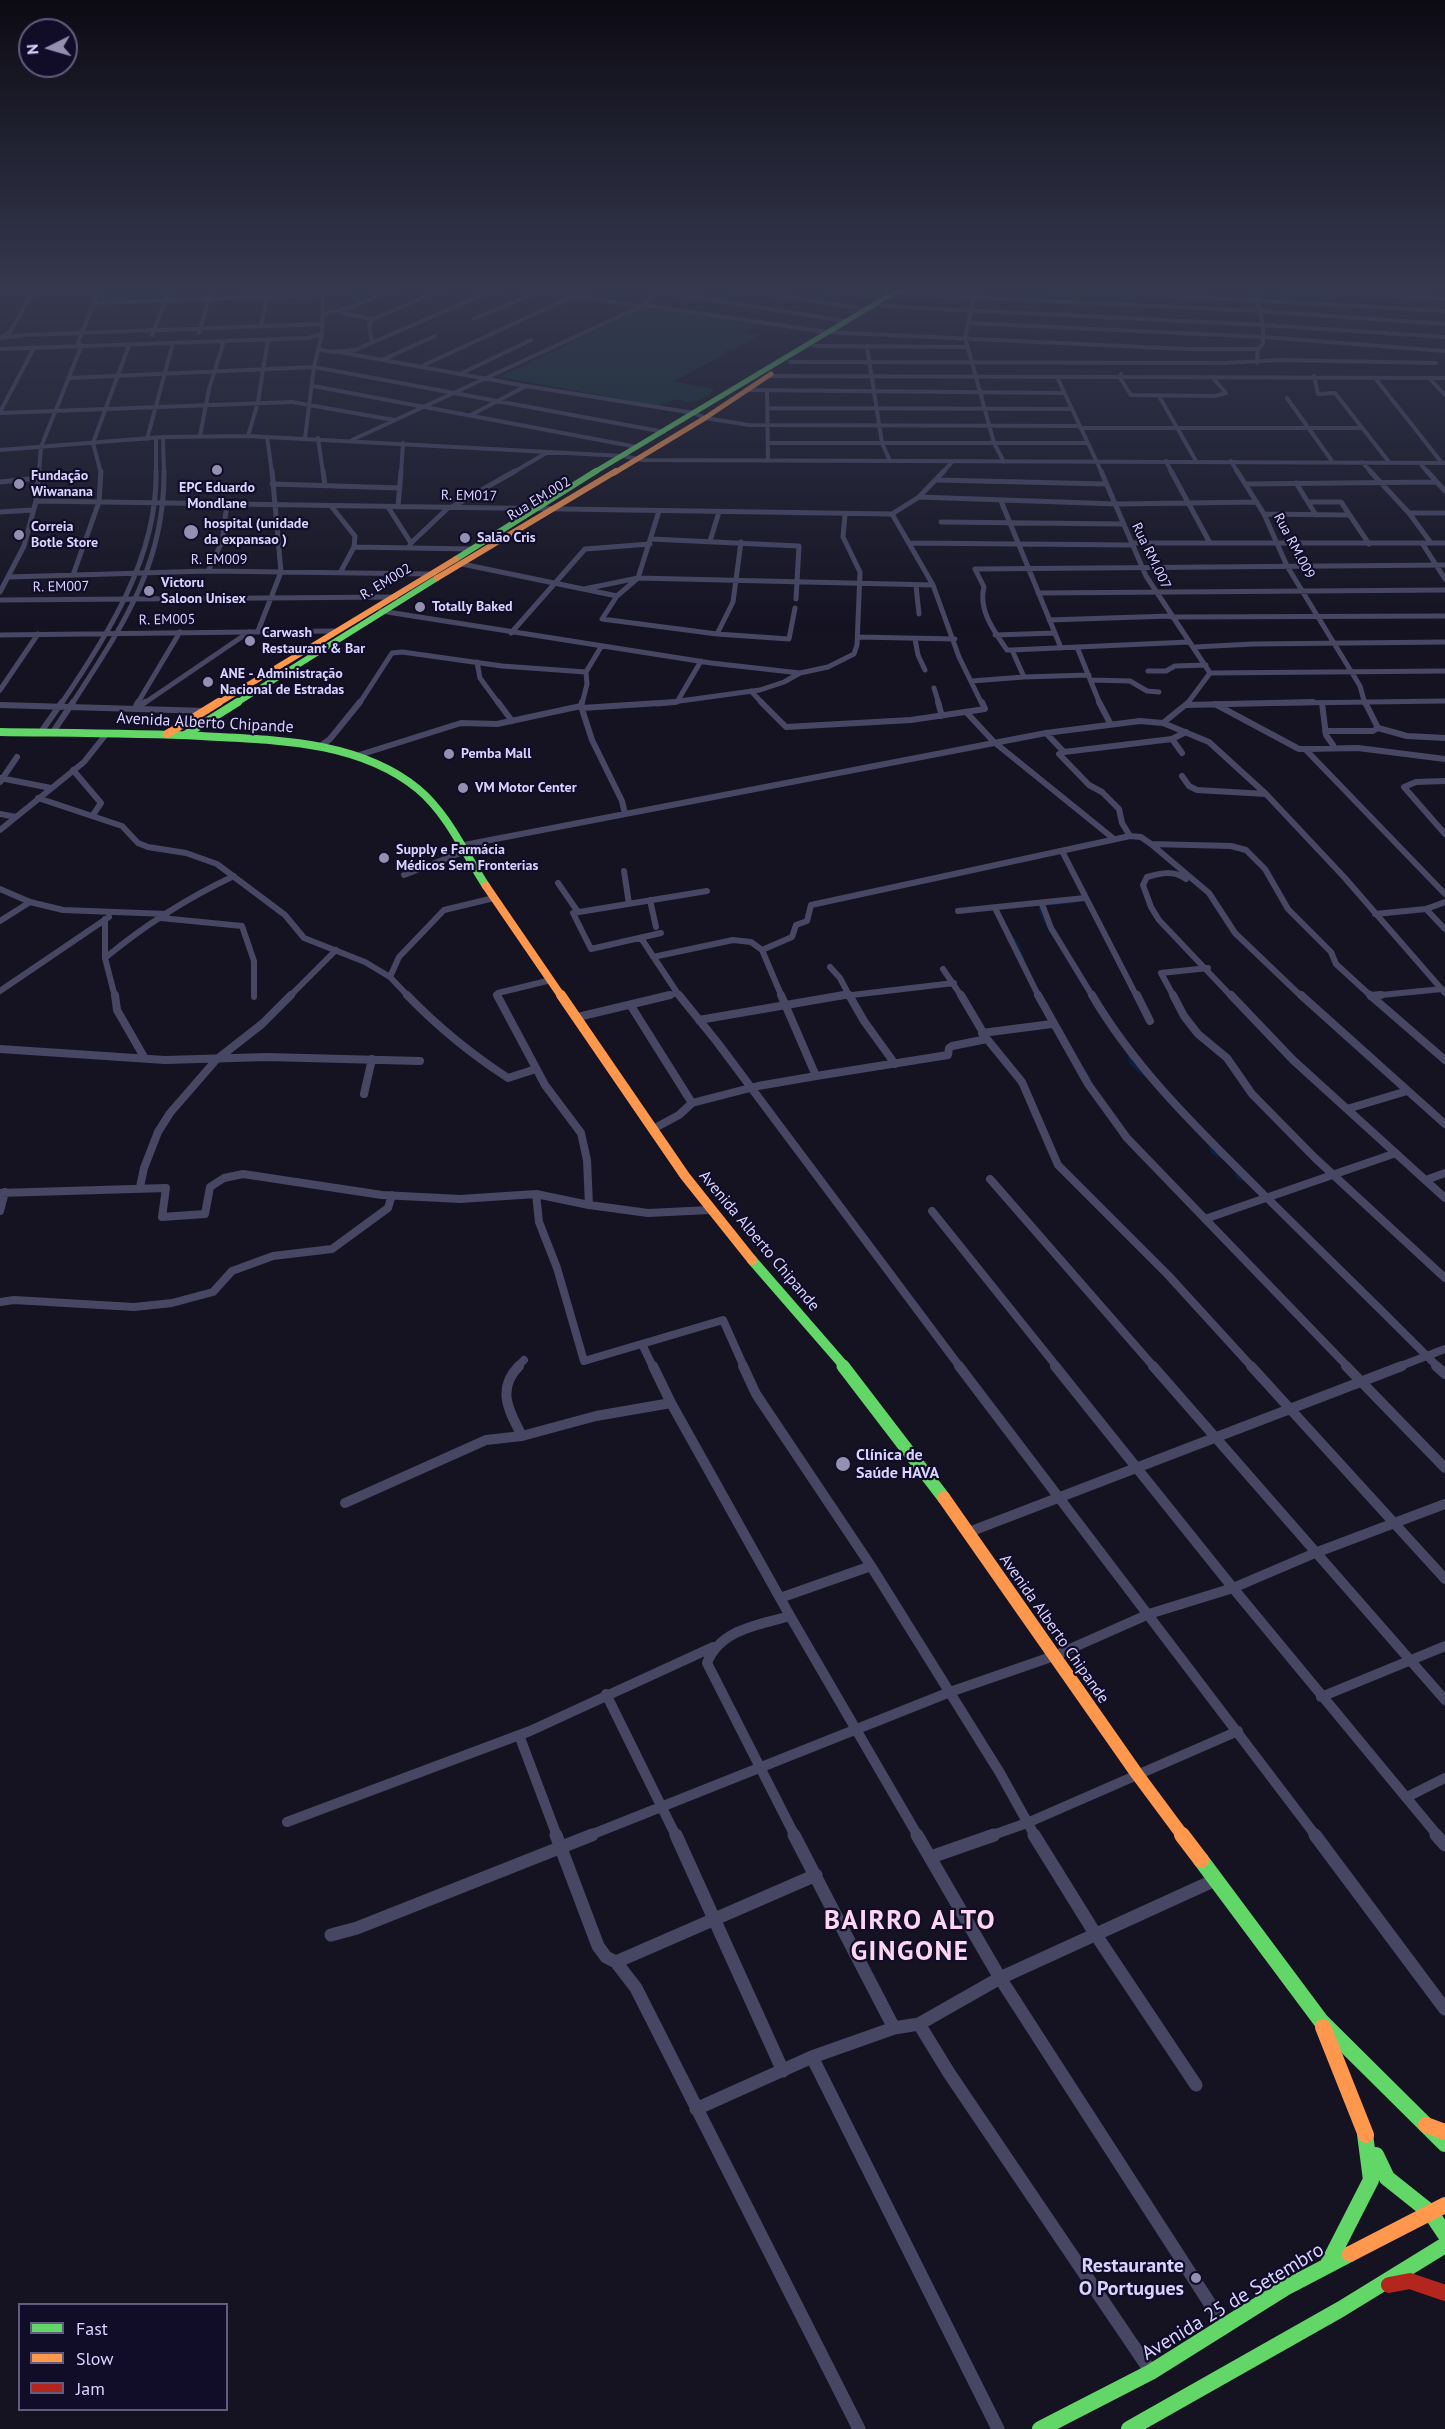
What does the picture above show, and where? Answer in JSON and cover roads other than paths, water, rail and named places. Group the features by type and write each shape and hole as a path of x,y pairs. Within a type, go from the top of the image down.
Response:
{"main road":[{"name":"Rua EM.002","path":"623,456 639,455 664,432 711,402"},
{"name":"Rua EM.002","path":"185,735 391,602 462,564 728,402"},
{"name":"R. EM002","path":"166,734 207,711 334,631 391,602 430,574 534,508 623,456"},
{"name":"Avenida Alberto Chipande","path":"0,732 166,734 262,739 320,747 356,756 401,776 432,802 494,898 710,1210 854,1378 969,1533 1137,1774 1321,2022"},
{"path":"1321,2022 1445,2144"},
{"path":"1321,2022 1365,2133 1387,2178 1431,2213 1445,2234"},
{"path":"1426,2125 1445,2132"},
{"path":"1327,2266 1371,2180 1365,2133"},
{"name":"Avenida 25 de Setembro","path":"1040,2429 1151,2372 1285,2288 1445,2205"},
{"path":"1129,2429 1341,2309 1445,2245"},
{"path":"1341,2309 1401,2279 1426,2284 1445,2293"}],"street":[{"path":"0,592 24,546 36,501 41,447 58,402"},
{"path":"73,574 99,502 101,470 93,443 108,402"},
{"path":"147,439 158,402"},
{"path":"0,413 249,402"},
{"path":"248,436 258,402"},
{"path":"305,438 310,402"},
{"path":"312,402 394,420"},
{"path":"399,402 470,416 639,455 768,461 1443,463"},
{"path":"352,441 434,402"},
{"path":"470,416 495,402"},
{"path":"498,402 664,432"},
{"path":"632,402 694,412 705,418 749,425 1362,428"},
{"path":"768,461 769,402"},
{"path":"877,402 882,443 891,461"},
{"path":"982,402 994,443 1004,462"},
{"name":"Rua RM.007","path":"1069,402 1117,504 1122,524 1153,591 1189,642 1195,646 1210,674"},
{"path":"1162,402 1196,461"},
{"path":"1290,402 1332,461"},
{"path":"1342,402 1389,462"},
{"path":"1394,402 1443,463"},
{"path":"200,436 207,404"},
{"path":"769,408 1072,409"},
{"path":"0,450 164,437 248,436 623,456"},
{"path":"53,732 71,708 118,633 148,572 164,503 164,437"},
{"path":"258,631 281,572 276,505 267,437"},
{"path":"41,732 59,708 105,633 138,572 155,503 156,438"},
{"path":"318,438 325,486"},
{"path":"398,507 403,443"},
{"path":"769,443 1087,443"},
{"path":"410,546 450,507 548,452"},
{"path":"750,692 786,727 890,722 985,710 959,657 955,639 933,585 922,570 892,514 919,497 953,461"},
{"path":"1166,461 1210,543"},
{"name":"Rua RM.009","path":"1231,461 1264,514 1287,566 1360,686 1365,703 1378,728"},
{"path":"1362,462 1409,513 1431,543"},
{"path":"1420,463 1445,492"},
{"path":"0,482 39,478"},
{"path":"937,480 1106,484"},
{"path":"1246,484 1437,482"},
{"path":"1296,483 1316,515"},
{"path":"272,484 399,488"},
{"path":"919,497 1117,504 1257,502"},
{"name":"R. EM017","path":"36,501 892,514"},
{"path":"1001,501 1061,648"},
{"path":"1308,502 1341,502 1369,544"},
{"path":"208,571 222,542 227,504"},
{"path":"331,506 355,536 354,547 340,573"},
{"path":"388,507 410,546"},
{"path":"0,512 33,510"},
{"path":"659,511 638,578 618,596 603,614 602,619 717,634 789,639 795,609"},
{"path":"710,541 719,512"},
{"path":"1409,513 1445,513"},
{"path":"1264,514 1349,515"},
{"path":"269,601 391,602 511,633 701,661 800,673 814,672 840,663 854,654 858,638 860,572 855,557 845,544 843,537 845,515"},
{"path":"941,522 1122,524"},
{"path":"511,633 585,549 650,542 710,541 799,546 796,600"},
{"path":"717,634 733,602 741,542"},
{"path":"909,543 1445,543"},
{"path":"1422,543 1445,579"},
{"path":"354,547 410,546 472,549"},
{"path":"462,564 618,596"},
{"path":"1189,642 1007,650 995,634 981,598 984,587 975,569 1445,565"},
{"name":"R. EM009","path":"9,577 208,571 430,574"},
{"path":"584,589 638,578 933,585"},
{"path":"916,586 919,614"},
{"path":"1038,593 1445,590"},
{"path":"269,601 391,602"},
{"name":"R. EM007","path":"0,602 269,601"},
{"path":"1049,620 1170,616 1445,616"},
{"path":"135,709 249,631"},
{"name":"R. EM005","path":"0,635 334,631"},
{"path":"135,709 180,632"},
{"path":"995,634 1055,633"},
{"path":"0,690 38,634"},
{"path":"858,638 955,639"},
{"path":"915,639 918,655 925,670"},
{"path":"1195,646 1445,642"},
{"path":"601,647 586,672 581,707 592,740 622,801 625,814"},
{"path":"1077,647 1093,692 1110,723"},
{"path":"1012,650 1024,677"},
{"path":"320,747 330,739 362,700 392,652 586,672"},
{"path":"677,702 701,661"},
{"path":"477,662 480,678 512,721"},
{"path":"1148,671 1166,670 1175,666 1206,665"},
{"path":"1163,723 1199,693 1210,674 1445,671"},
{"path":"356,756 461,723 487,725 581,707 677,702 750,692 779,686 800,673"},
{"path":"972,681 1024,677 1089,678 1130,681 1147,691 1159,692"},
{"path":"934,688 942,716"},
{"path":"1186,705 1278,701 1322,704 1445,701"},
{"path":"1215,704 1299,749 1333,745 1362,746 1445,759"},
{"path":"1322,704 1326,713 1327,739 1333,745"},
{"path":"0,705 207,711"},
{"path":"967,713 994,742 1114,839"},
{"path":"404,875 461,849 625,814 1046,733 1131,721 1163,723 1209,742 1266,794 1344,877 1443,991"},
{"path":"1325,731 1373,731 1378,728 1407,736 1445,738"},
{"path":"1130,837 1122,823 1119,809 1102,792 1089,785 1059,754 1172,739 1186,732"},
{"path":"0,830 74,770 95,750 107,733"},
{"path":"1046,733 1064,752"},
{"path":"1172,739 1182,753"},
{"path":"1305,749 1445,894"},
{"path":"17,757 1,780 51,788"},
{"path":"74,770 83,783 97,795 101,803 93,815"},
{"path":"1182,776 1192,789 1266,794"},
{"path":"1445,781 1416,782 1404,787 1414,802 1445,834"},
{"path":"38,798 122,826 138,843 198,857 217,864 285,915 304,938 365,962 390,977 427,1016 472,1055 494,1070 508,1078 536,1069"},
{"path":"0,814 16,817"},
{"path":"762,950 792,937 796,925 807,921 811,905 1114,839 1141,837 1201,886 1217,904 1236,933 1445,1124"},
{"path":"1151,844 1231,846 1246,850 1265,869 1292,914 1331,952 1336,964 1445,1060"},
{"path":"1062,851 1150,1021"},
{"path":"624,871 629,904"},
{"path":"1201,886 1193,884 1181,874 1167,872 1147,877 1143,885 1151,907 1159,920 1208,968 1293,1060 1445,1198"},
{"path":"105,958 127,939 203,889 234,876"},
{"path":"558,883 578,912"},
{"path":"0,889 30,902 61,908 164,916 242,926 255,956 254,997"},
{"path":"650,900 658,930 641,938 591,948 573,913 650,900 707,891"},
{"path":"390,977 399,957 444,910 494,898"},
{"path":"958,911 1085,898"},
{"path":"0,921 30,902"},
{"path":"1375,914 1425,909 1445,902"},
{"path":"1042,904 1054,934 1120,1040 1148,1074 1266,1196 1445,1374"},
{"path":"995,908 1052,1024 1106,1114 1445,1468"},
{"path":"1425,909 1445,929"},
{"path":"0,991 115,913"},
{"path":"105,919 105,958 114,988 117,1010 144,1057"},
{"path":"641,938 677,993 752,1088 1057,1497 1238,1731 1445,2009"},
{"path":"653,957 733,940 751,942 762,950 816,1076"},
{"path":"140,1187 144,1168 158,1132 170,1113 216,1060 262,1024 336,950"},
{"path":"830,967 895,1064"},
{"path":"1208,968 1161,973 1175,1002 1198,1034 1227,1058 1252,1094 1332,1173 1445,1278"},
{"path":"943,969 954,983 984,1036 1022,1082 1058,1165 1168,1275 1445,1580"},
{"path":"551,980 498,993 497,996 536,1069 554,1098 582,1133 587,1160 589,1205"},
{"path":"699,1020 850,994 954,983"},
{"path":"1371,996 1443,991"},
{"path":"578,1017 677,993"},
{"path":"631,1006 692,1103"},
{"path":"653,1129 679,1115 692,1103 752,1088 816,1076 948,1055 951,1052 949,1048 952,1046 984,1036 1052,1024"},
{"path":"0,1049 165,1060 267,1057 420,1061"},
{"path":"364,1094 372,1059"},
{"path":"1347,1109 1407,1091"},
{"path":"1205,1219 1332,1173 1396,1153"},
{"path":"1426,1180 1445,1173"},
{"path":"0,1210 2,1193 140,1187 166,1188 162,1217 205,1214 210,1187 224,1178 243,1174 392,1195 460,1199 536,1194 589,1205 648,1213 710,1210"},
{"path":"990,1179 1445,1700"},
{"path":"536,1194 539,1222 556,1268 584,1361 723,1320 756,1394 871,1566 1000,1773 1027,1823 1096,1935 1196,2085"},
{"path":"0,1302 14,1300 134,1307 172,1303 213,1292 232,1271 273,1256 332,1249 388,1208 392,1195"},
{"path":"933,1211 1321,1697 1445,1845"},
{"path":"642,1344 671,1403 790,1616 1000,1978 1225,2327"},
{"path":"969,1533 1445,1348"},
{"path":"522,1436 506,1406 503,1393 511,1372 524,1360"},
{"path":"345,1503 486,1440 522,1436 596,1416 671,1403"},
{"path":"331,1935 357,1928 950,1692 1054,1656 1149,1614 1233,1588 1315,1553 1445,1504"},
{"path":"780,1598 871,1566"},
{"path":"287,1822 519,1735 716,1645 731,1634 790,1616"},
{"path":"716,1645 709,1654 707,1663 758,1769 816,1875 894,2028"},
{"path":"1321,1697 1445,1646"},
{"path":"606,1694 663,1806 712,1920 783,2071"},
{"path":"931,1857 1027,1823 1238,1731"},
{"path":"519,1735 598,1946 606,1956 616,1962 636,1988 859,2429"},
{"path":"1407,1797 1445,1778"},
{"path":"616,1962 816,1875"},
{"path":"696,2109 812,2057 894,2028 919,2024 1000,1978 1215,1880"},
{"path":"919,2024 1151,2372"},
{"path":"812,2057 998,2429"}],"waterway":[{"path":"1045,905 1074,902"},
{"path":"1040,905 1040,912 1051,933"},
{"path":"1011,935 1018,944 1023,958"},
{"path":"1129,1054 1131,1063 1146,1076"},
{"path":"1085,1071 1091,1082"},
{"path":"1210,1144 1212,1152 1224,1159"},
{"path":"1236,1171 1238,1177 1245,1180"}],"place":[{"name":"EPC Eduardo Mondlane","path":"217,470"},
{"name":"Fundação Wiwanana","path":"19,484"},
{"name":"hospital (unidade da expansao )","path":"191,532"},
{"name":"Correia Botle Store","path":"19,535"},
{"name":"Salão Cris","path":"465,538"},
{"name":"Victoru Saloon Unisex","path":"149,591"},
{"name":"Totally Baked","path":"420,607"},
{"name":"Carwash Restaurant & Bar","path":"250,641"},
{"name":"ANE - Administração Nacional de Estradas","path":"208,682"},
{"name":"Pemba Mall","path":"449,754"},
{"name":"VM Motor Center","path":"463,788"},
{"name":"Supply e Farmácia Médicos Sem Fronterias","path":"384,858"},
{"name":"Clínica de Saúde HAVA","path":"843,1464"},
{"name":"Restaurante O Portugues","path":"1196,2278"}],"district":[{"name":"BAIRRO ALTO GINGONE","path":"910,1936"}]}
